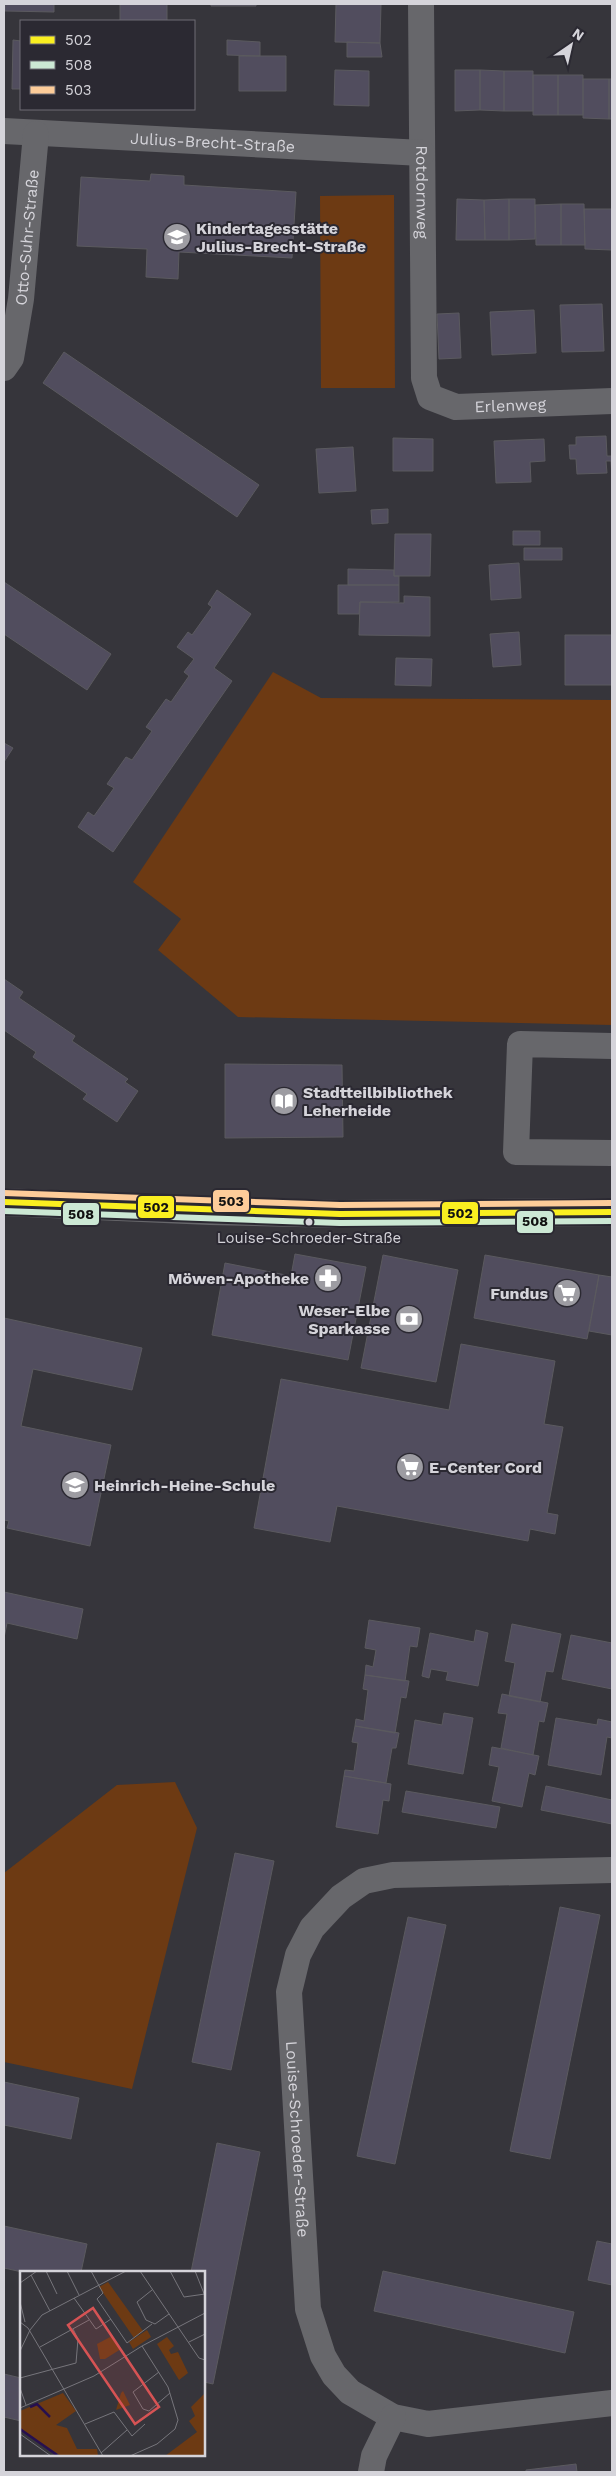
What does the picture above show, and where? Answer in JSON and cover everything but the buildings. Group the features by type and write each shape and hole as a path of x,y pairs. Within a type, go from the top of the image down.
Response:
{"street":[{"name":"Rotdornweg","path":"421,4 424,378"},
{"name":"Julius-Brecht-Straße","path":"4,131 422,153"},
{"name":"Otto-Suhr-Straße","path":"4,368 11,358 21,299 36,134"},
{"name":"Erlenweg","path":"424,378 430,398 456,407 612,401"},
{"path":"612,1046 520,1044 516,1152 612,1153"},
{"path":"4,1202 330,1214 612,1212"},
{"name":"Louise-Schroeder-Straße","path":"612,1870 393,1875 364,1881 341,1897 312,1928 298,1955 289,1992 308,2309 323,2356 334,2375 350,2392 393,2417 428,2424 612,2403"},
{"path":"371,2472 374,2456 393,2417"}],"shaded area":[{"path":"394,195 395,388 321,388 320,196"},
{"path":"273,672 321,698 612,700 612,1025 238,1017 158,950 181,919 133,882"},
{"path":"175,1782 197,1828 132,2089 4,2062 4,1873 117,1785"}],"transit line":[{"name":"503","path":"4,1193 340,1205 612,1203"},
{"name":"502","path":"4,1202 340,1214 612,1212"},
{"name":"508","path":"4,1211 340,1223 612,1221"}],"place":[{"name":"Kindertagesstätte Julius-Brecht-Straße","path":"177,237"},
{"name":"Stadtteilbibliothek Leherheide","path":"284,1101"},
{"name":"Louise-Schroeder-Straße","path":"309,1222"},
{"name":"Möwen-Apotheke","path":"328,1278"},
{"name":"Fundus","path":"567,1293"},
{"name":"Weser-Elbe Sparkasse","path":"409,1319"},
{"name":"E-Center Cord","path":"410,1467"},
{"name":"Heinrich-Heine-Schule","path":"75,1485"}]}
